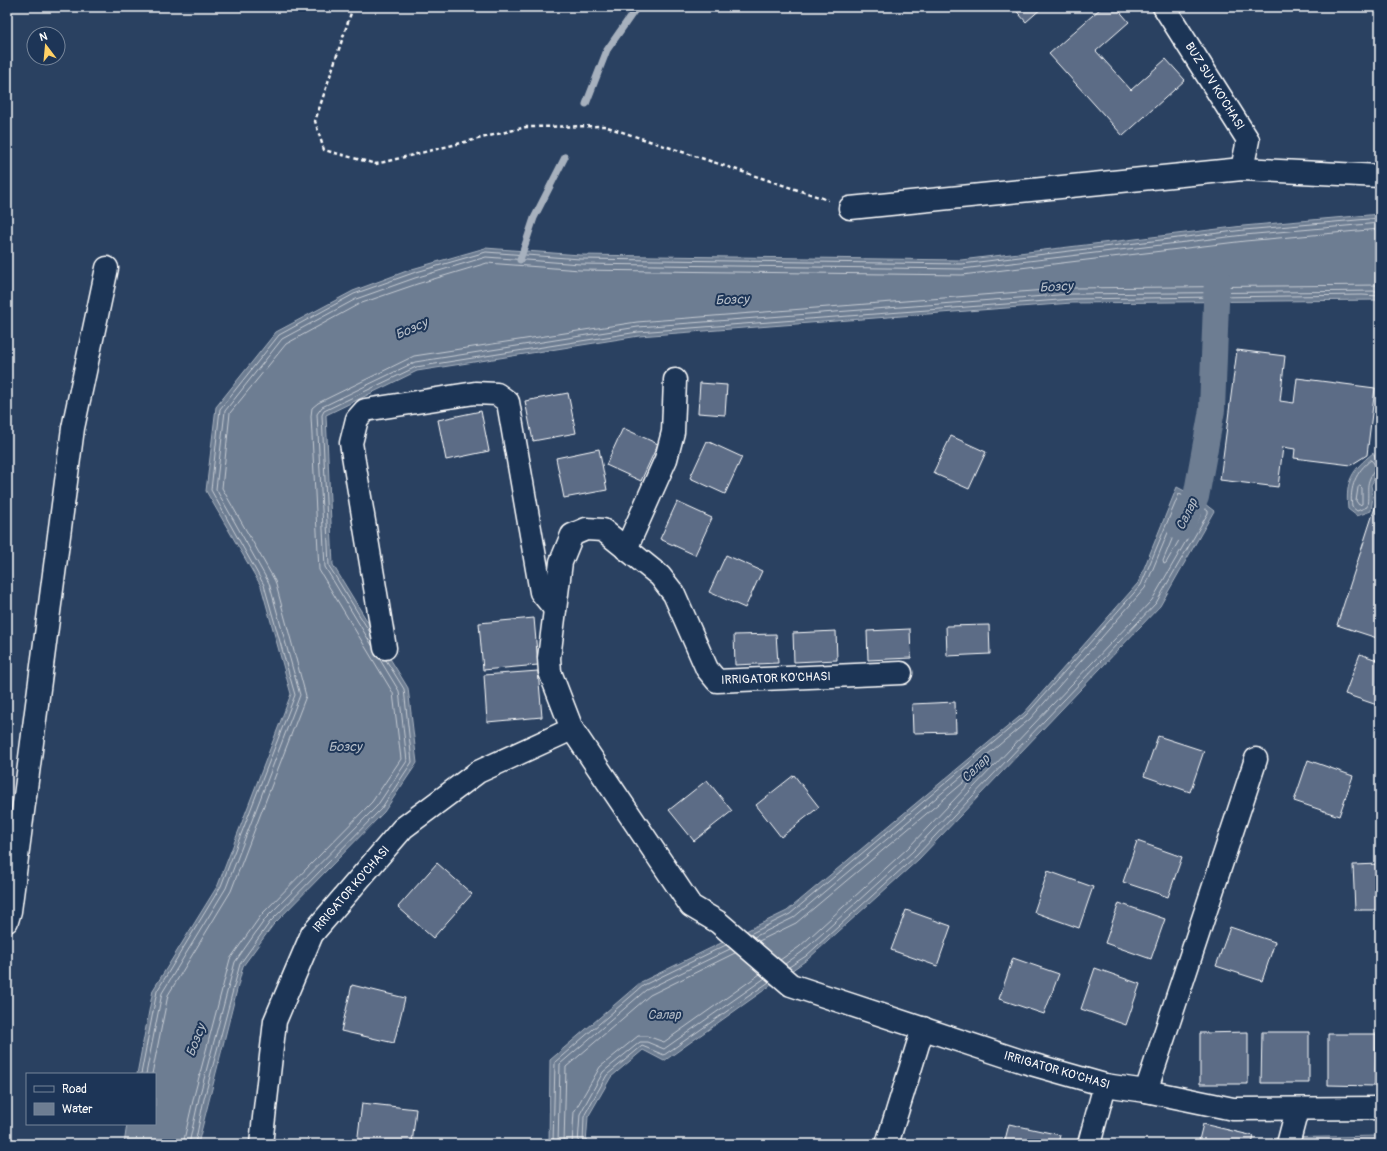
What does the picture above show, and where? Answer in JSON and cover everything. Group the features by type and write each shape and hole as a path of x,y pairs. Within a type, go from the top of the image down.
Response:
{"street":[{"name":"BUZ SUV KO'CHASI","path":"1164,7 1248,140 1242,169"},
{"path":"850,208 1242,169 1380,176"},
{"path":"7,921 10,911 73,428 107,268"},
{"path":"626,549 666,459 673,432 675,380"},
{"path":"385,648 351,443 357,419 365,410 475,393 497,394 508,402 541,592 555,610"},
{"name":"IRRIGATOR KO'CHASI","path":"901,674 717,681 707,669 674,594 660,576 603,530 586,529 572,535 561,562 549,658 550,672 572,729 691,906 718,922 791,985 1024,1062 1105,1085 1146,1091 1233,1109 1297,1110 1380,1108"},
{"name":"IRRIGATOR KO'CHASI","path":"261,1144 275,1021 312,934 403,828 478,772 572,729"},
{"path":"1146,1091 1256,759"},
{"path":"887,1144 923,1028"},
{"path":"1089,1144 1105,1085"},
{"path":"1288,1144 1297,1110"}],"path":[{"path":"353,7 315,122 324,150 376,164 526,127 604,126 850,208"}],"shaded area":[{"path":"1380,1136 1380,1144 1274,1144 1275,1138"}],"water":[{"name":"Бозсу","path":"1380,214 1380,300 1072,303 639,336 417,371 326,415 333,565 408,688 417,763 384,812 273,925 243,966 198,1144 124,1144 127,1125 156,1125 156,1073 137,1073 153,990 218,885 291,694 261,586 206,491 216,407 276,332 353,291 412,269 485,248 580,255 961,260 1243,226"},
{"path":"1373,453 1380,465 1380,469 1371,485 1373,497 1371,511 1357,516 1348,509 1347,499 1349,483 1355,471"},
{"name":"Салар","path":"1177,487 1196,497 1214,511 1160,606 919,859 808,959 664,1061 643,1050 611,1077 588,1117 586,1144 549,1144 550,1060 641,982 787,911 1024,713 1138,583"}],"building":[{"path":"1013,7 1043,7 1026,22"},
{"path":"1102,7 1116,7 1129,22 1096,51 1131,90 1166,59 1185,80 1123,136 1049,54"},
{"path":"1237,350 1285,356 1280,401 1294,403 1297,378 1375,388 1367,455 1351,465 1294,458 1295,449 1283,447 1278,487 1220,480"},
{"path":"700,383 727,385 725,415 698,413"},
{"path":"568,393 576,433 533,441 525,401"},
{"path":"481,411 489,451 446,460 438,420"},
{"path":"623,428 658,444 641,481 606,465"},
{"path":"951,436 986,452 969,489 933,473"},
{"path":"707,441 742,457 725,494 690,478"},
{"path":"599,449 607,490 564,498 556,458"},
{"path":"1380,492 1380,639 1337,625"},
{"path":"677,502 712,518 695,555 660,539"},
{"path":"726,555 762,571 745,608 709,592"},
{"path":"534,618 538,665 483,670 479,623"},
{"path":"989,625 990,654 947,656 946,626"},
{"path":"910,629 911,658 868,660 867,631"},
{"path":"836,631 837,660 794,662 793,633"},
{"path":"776,634 778,663 735,665 734,635"},
{"path":"1360,654 1380,661 1380,706 1345,694"},
{"path":"538,671 542,717 487,722 484,675"},
{"path":"955,702 956,732 913,733 912,704"},
{"path":"1158,736 1204,751 1190,792 1144,776"},
{"path":"1308,760 1353,776 1339,816 1294,801"},
{"path":"794,775 819,807 781,837 756,805"},
{"path":"707,780 732,811 694,841 669,810"},
{"path":"1137,841 1182,857 1168,897 1123,882"},
{"path":"437,863 472,894 433,938 398,907"},
{"path":"1380,864 1380,910 1355,910 1353,865"},
{"path":"1048,871 1093,887 1079,928 1034,912"},
{"path":"1119,903 1165,919 1151,959 1105,943"},
{"path":"906,910 951,926 937,966 891,950"},
{"path":"1230,927 1275,942 1262,981 1216,966"},
{"path":"1013,958 1059,974 1044,1014 999,999"},
{"path":"1095,968 1140,984 1126,1025 1081,1009"},
{"path":"352,985 405,998 394,1043 341,1031"},
{"path":"1248,1032 1248,1084 1200,1084 1200,1033"},
{"path":"1262,1032 1309,1032 1309,1083 1261,1083"},
{"path":"1328,1034 1376,1034 1375,1086 1328,1085"},
{"path":"362,1103 416,1109 412,1144 357,1144"},
{"path":"1009,1124 1060,1135 1058,1144 1004,1144"},
{"path":"1203,1124 1254,1136 1252,1144 1198,1144"}],"waterway":[{"path":"586,104 607,50 637,7"},
{"path":"520,260 534,218 565,157"},
{"name":"Салар","path":"1180,528 1196,497 1212,410 1217,277"}]}
